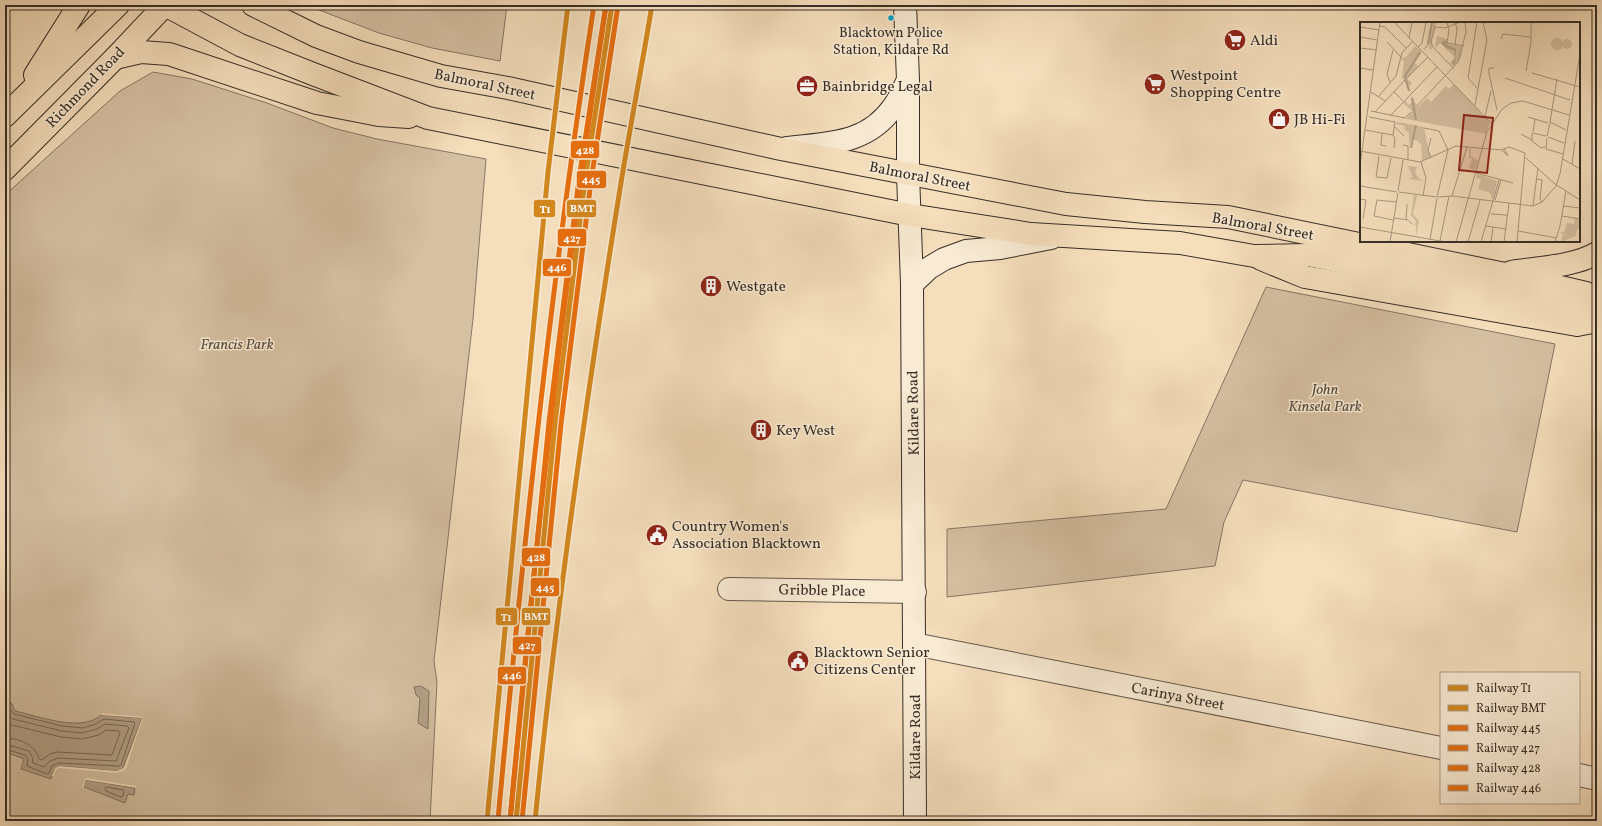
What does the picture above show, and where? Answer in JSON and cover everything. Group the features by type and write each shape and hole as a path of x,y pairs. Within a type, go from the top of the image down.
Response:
{"main road":[{"path":"9,113 79,5"},
{"path":"9,113 118,5"},
{"name":"Richmond Road","path":"5,169 115,58 165,5"},
{"name":"Balmoral Street","path":"165,5 240,45 428,118 910,215 1031,234 1180,243 1254,256 1308,255 1597,312"},
{"name":"Balmoral Street","path":"253,5 316,36 359,52 441,76 508,88 781,149 1066,204 1145,212 1228,217 1586,293 1597,301"},
{"path":"115,58 141,52 169,54 317,103 379,116 428,118"},
{"path":"1500,274 1590,258 1597,253"},
{"name":"Balmoral Street","path":"1254,256 1313,279 1577,325 1597,321"}],"street":[{"name":"Kildare Road","path":"906,5 908,174 912,284 915,592 915,821"},
{"path":"781,149 845,141 861,135 876,125 895,106 908,80"},
{"path":"912,284 929,268 944,259 966,251 1000,248 1060,236"},
{"name":"Gribble Place","path":"729,589 915,592"},
{"name":"Carinya Street","path":"914,644 1440,748"},
{"path":"1580,775 1597,779"}],"green space":[{"path":"306,5 507,5 500,61 432,48 379,33"},
{"name":"Francis Park","path":"153,72 192,79 267,103 333,128 377,139 486,159 473,319 434,661 437,682 430,821 5,821 5,195 120,91"},
{"name":"John Kinsela Park","path":"1266,287 1555,344 1517,532 1243,480 1224,522 1215,566 947,597 947,529 1166,509"}],"water":[{"path":"421,686 429,691 428,729 418,723 420,698 416,695 414,687"},
{"path":"5,698 12,704 15,711 60,722 83,723 93,720 101,715 142,718 122,770 117,771 59,766 55,768 51,779 21,769 24,759 5,752"},
{"path":"86,780 135,788 134,795 128,794 125,803 84,787"}],"pier":[{"path":"102,713 143,717 126,769 117,773 59,768 56,770 54,776 52,776 55,768 59,766 117,771 124,768 142,718 101,715"},
{"path":"86,778 136,786 137,788 86,780 84,787 82,787"}],"rail line":[{"name":"T1","path":"487,821 548,172 568,5"},
{"name":"446","path":"498,820 528,514 552,310 594,5"},
{"name":"427","path":"510,820 549,422 579,179 606,5"},
{"name":"BMT","path":"516,821 555,423 585,180 612,5"},
{"name":"T1","path":"535,821 552,662 595,347 620,189 652,5"},
{"name":"428","path":"510,821 540,515 564,311 606,6"},
{"name":"445","path":"522,821 561,424 591,181 618,6"}],"place":[{"name":"Blacktown Police Station, Kildare Rd","path":"891,18"},
{"name":"Aldi","path":"1235,40"},
{"name":"Westpoint Shopping Centre","path":"1155,84"},
{"name":"Bainbridge Legal","path":"807,86"},
{"name":"JB Hi-Fi","path":"1279,119"},
{"name":"Westgate","path":"711,286"},
{"name":"Key West","path":"761,430"},
{"name":"Country Women's Association Blacktown","path":"657,535"},
{"name":"Blacktown Senior Citizens Center","path":"798,661"}]}
